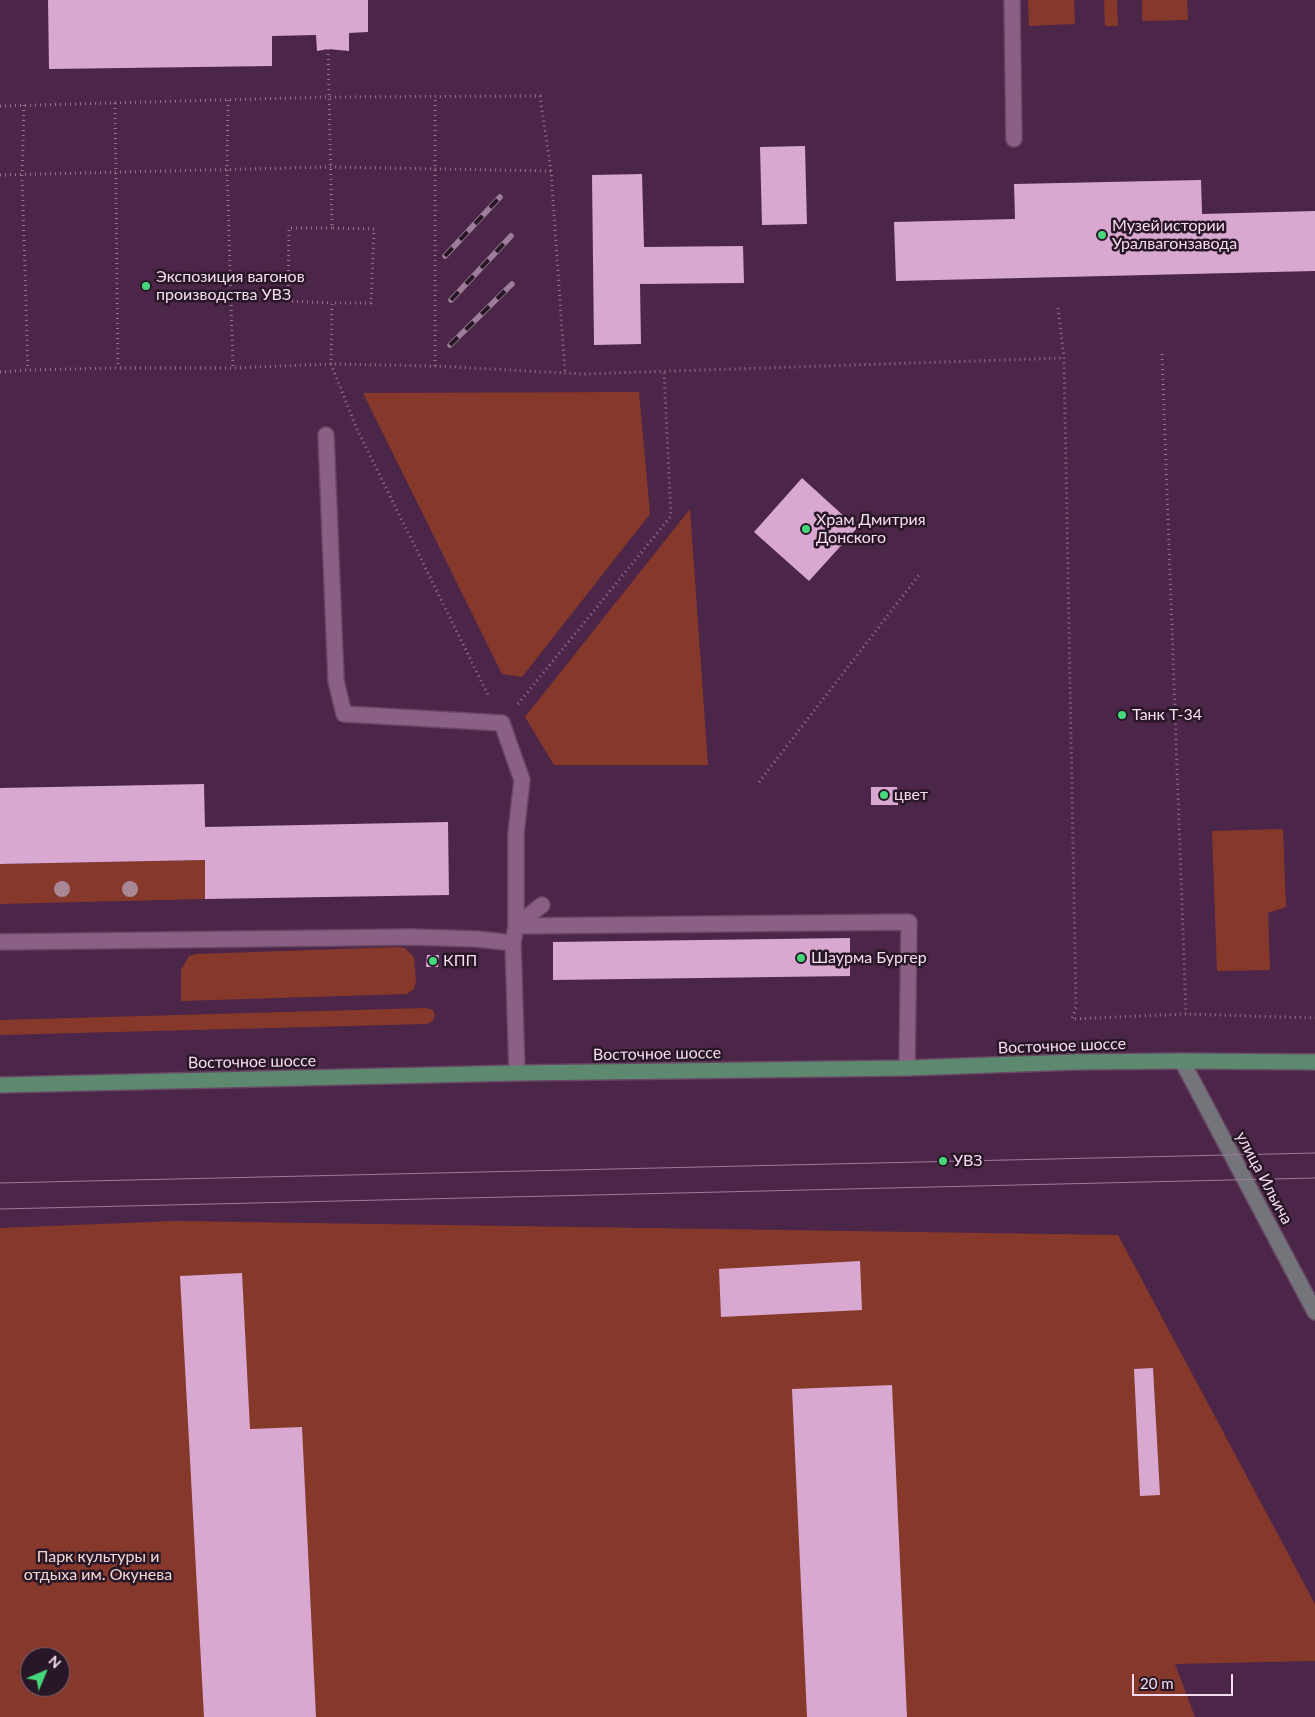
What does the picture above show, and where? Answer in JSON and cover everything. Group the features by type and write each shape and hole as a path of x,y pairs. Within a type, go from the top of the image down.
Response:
{"main road":[{"name":"Восточное шоссе","path":"0,1085 517,1073 907,1068 1075,1062 1315,1062"}],"street":[{"name":"улица Ильича","path":"1182,1061 1315,1312"}],"lane":[{"path":"1012,0 1014,139"},
{"path":"326,435 336,681 344,714 502,723 522,780 516,832 516,926 513,943 517,1073"},
{"path":"516,926 542,905"},
{"path":"516,926 910,916 907,1068"},
{"path":"0,942 411,937 513,943"}],"path":[{"path":"328,49 332,228"},
{"path":"0,106 329,97 540,96 551,170 564,373"},
{"path":"435,97 435,366"},
{"path":"228,100 227,170 233,368"},
{"path":"115,103 118,368"},
{"path":"24,105 22,175 28,370"},
{"path":"0,175 330,167 551,170"},
{"path":"289,228 374,229 371,304 332,303 288,301 289,228"},
{"path":"332,303 331,364 356,427 502,723 671,516 664,372"},
{"path":"1058,308 1064,358 1076,1007 1072,1019 1186,1014 1315,1018"},
{"path":"1162,354 1186,1014"},
{"path":"0,372 118,368 233,368 331,364 435,366 564,373 664,372 1064,358"},
{"path":"759,782 919,575"}],"green space":[{"path":"1028,0 1074,0 1075,24 1029,26"},
{"path":"1104,0 1117,0 1118,26 1105,26"},
{"path":"1142,0 1187,0 1188,20 1142,21"},
{"path":"639,392 650,514 522,677 502,674 363,393"},
{"path":"690,509 708,765 554,765 525,717"},
{"path":"1283,829 1286,907 1268,913 1270,970 1217,971 1212,831"},
{"path":"205,860 205,899 0,904 0,864"},
{"path":"405,948 414,957 416,982 414,989 407,994 181,1001 181,970 189,956 197,954"},
{"path":"426,1008 433,1010 435,1015 433,1021 427,1024 0,1035 0,1020"},
{"name":"Парк культуры и отдыха им. Окунева","path":"175,1221 1118,1235 1315,1604 1315,1661 1175,1664 1195,1717 0,1717 0,1228"}],"building":[{"path":"48,0 368,0 368,32 349,33 349,51 328,49 317,51 316,35 272,36 272,66 49,69"},
{"path":"805,146 807,224 762,225 760,147"},
{"path":"642,174 644,247 743,246 744,283 640,284 641,344 594,345 592,175"},
{"path":"1201,180 1202,214 1315,211 1315,271 896,281 894,222 1015,219 1014,184"},
{"path":"802,478 857,528 809,581 754,532"},
{"path":"204,784 205,827 448,822 449,895 205,899 205,860 0,864 0,788"},
{"path":"871,787 897,787 898,805 871,805"},
{"path":"850,938 850,976 553,980 553,942"},
{"name":"КПП","path":"427,955 439,955 438,967 426,967"},
{"path":"860,1261 862,1310 721,1317 719,1269"},
{"path":"242,1273 250,1429 302,1427 316,1717 204,1717 180,1276"},
{"path":"1153,1368 1160,1495 1140,1496 1134,1369"},
{"path":"892,1385 907,1717 807,1717 792,1389"}],"tram line":[{"path":"0,1183 1315,1153"},
{"path":"0,1209 1315,1178"}],"railway":[{"path":"445,256 500,197"},
{"path":"451,300 511,236"},
{"path":"450,345 512,284"}],"place":[{"name":"Музей истории Уралвагонзавода","path":"1102,235"},
{"name":"Экспозиция вагонов производства УВЗ","path":"146,286"},
{"name":"Храм Дмитрия Донского","path":"806,529"},
{"name":"Танк Т-34","path":"1122,715"},
{"name":"цвет","path":"884,795"},
{"name":"Шаурма Бургер","path":"801,958"},
{"name":"КПП","path":"433,961"},
{"name":"УВЗ","path":"943,1161"}]}
